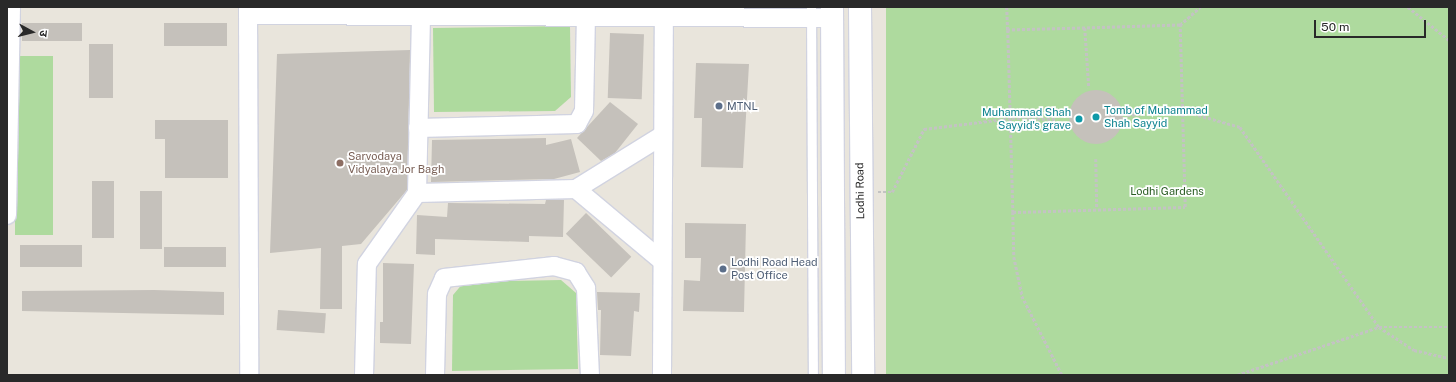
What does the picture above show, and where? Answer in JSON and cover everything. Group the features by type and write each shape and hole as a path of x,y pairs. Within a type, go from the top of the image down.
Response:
{"main road":[{"name":"Lodhi Road","path":"860,7 863,375"},
{"path":"821,13 834,375"}],"street":[{"path":"7,215 11,7"},
{"path":"248,375 248,11 402,13 421,18 478,11 586,17 664,18 683,13 821,13"},
{"path":"418,128 577,124 584,112 586,17"},
{"path":"364,375 367,264 417,193 421,18"},
{"path":"662,375 664,18"},
{"path":"417,193 576,189 663,135"},
{"path":"576,189 662,261"},
{"path":"435,375 437,294 444,278 554,266 576,272 586,288 590,375"}],"lane":[{"path":"813,375 821,13"}],"path":[{"path":"1007,7 1014,257 1022,296 1062,375"},
{"path":"1008,30 1180,25 1200,7"},
{"path":"1408,7 1449,40"},
{"path":"1013,212 1185,207 1180,25"},
{"path":"1085,28 1089,88"},
{"path":"1127,115 1182,111 1240,127 1379,327 1414,350 1449,358"},
{"path":"876,192 892,192 924,128 1010,118 1055,119"},
{"path":"1096,159 1097,209"},
{"path":"1237,375 1379,327 1449,327"}],"green space":[{"name":"Lodhi Gardens","path":"886,7 1449,7 1449,375 886,375"},
{"path":"570,26 571,97 555,111 434,112 433,28"},
{"path":"15,56 53,56 53,235 15,235"},
{"path":"561,280 576,293 578,369 452,371 453,295 464,282"}],"building":[{"path":"22,23 82,23 82,41 22,41"},
{"path":"164,23 227,23 227,46 164,46"},
{"path":"610,33 644,34 642,99 608,98"},
{"path":"89,44 113,44 113,98 89,98"},
{"name":"Sarvodaya Vidyalaya Jor Bagh","path":"410,50 407,190 361,244 342,246 342,309 320,309 321,248 270,253 277,54"},
{"name":"MTNL","path":"696,63 749,64 743,168 701,167 702,118 694,118"},
{"name":"Tomb of Muhammad Shah Sayyid","path":"1091,90 1101,90 1111,94 1119,102 1123,112 1123,122 1119,132 1111,140 1101,144 1091,144 1081,140 1073,132 1069,122 1069,112 1073,102 1081,94"},
{"path":"610,102 638,124 615,153 601,161 577,138"},
{"path":"155,120 228,120 228,178 165,178 165,139 155,139"},
{"path":"546,138 546,145 571,139 580,172 554,179 431,182 432,140"},
{"path":"92,181 114,181 114,238 92,238"},
{"path":"140,191 162,191 162,249 140,249"},
{"path":"546,200 564,200 563,237 529,236 529,242 435,239 435,255 416,254 417,215 447,217 448,203 545,204"},
{"path":"586,213 631,257 611,278 566,234"},
{"name":"Lodhi Road Head Post Office","path":"685,223 746,224 744,312 683,311 684,280 700,281 701,258 685,258"},
{"path":"20,245 82,245 82,267 20,267"},
{"path":"164,247 226,247 226,267 164,267"},
{"path":"383,263 414,264 411,344 380,343 380,322 383,322"},
{"path":"154,290 224,292 224,315 22,311 22,291"},
{"path":"597,292 640,293 639,312 634,311 631,356 600,355 601,310 598,310"},
{"path":"278,310 326,313 324,333 277,330"}],"place":[{"name":"MTNL","path":"719,106"},
{"name":"Tomb of Muhammad Shah Sayyid","path":"1096,117"},
{"name":"Muhammad Shah Sayyid's grave","path":"1079,119"},
{"name":"Sarvodaya Vidyalaya Jor Bagh","path":"340,163"},
{"name":"Lodhi Road Head Post Office","path":"723,269"}]}
